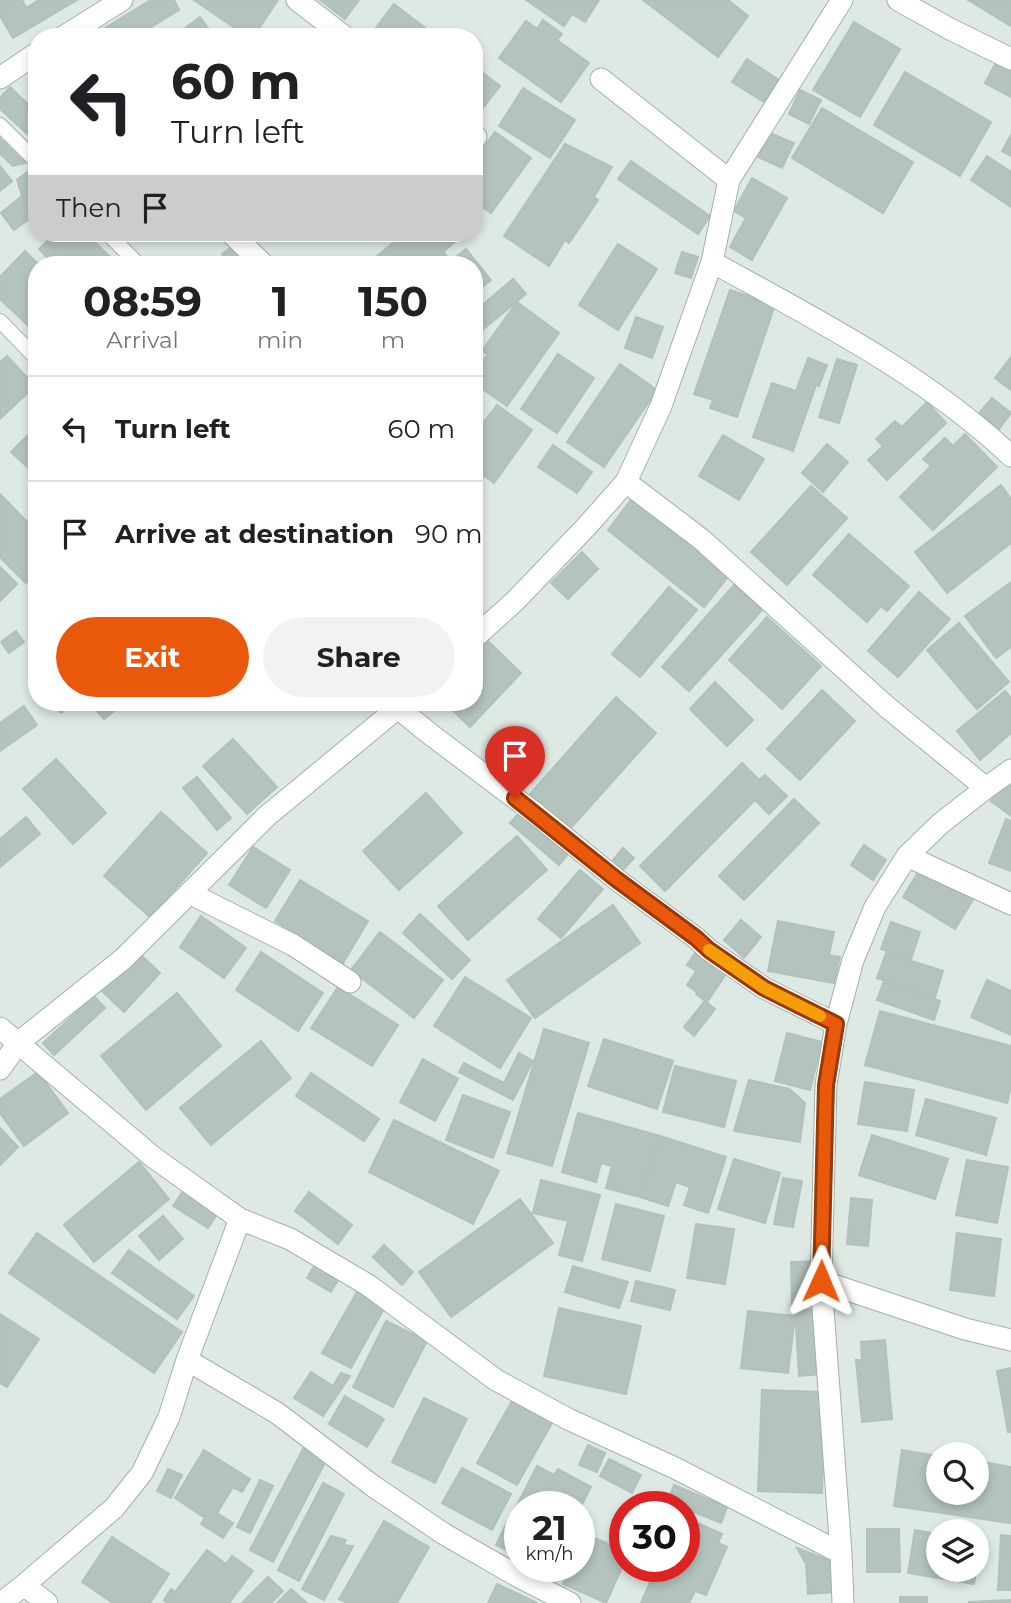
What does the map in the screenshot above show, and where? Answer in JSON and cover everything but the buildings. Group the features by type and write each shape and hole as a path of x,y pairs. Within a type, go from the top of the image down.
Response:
{"street":[{"path":"77,28 122,0"},
{"path":"297,0 333,28"},
{"path":"483,630 515,601 626,482 661,406 712,262 729,180 842,0"},
{"path":"898,0 1011,59"},
{"path":"0,78 28,59"},
{"path":"601,79 729,180"},
{"path":"240,242 254,256"},
{"path":"712,262 863,347 930,391 988,434 1011,456"},
{"path":"626,482 701,539 887,707 986,788"},
{"path":"0,1069 18,1043 123,959 267,816 394,711"},
{"path":"407,711 430,734 709,950 764,988 836,1024"},
{"path":"843,1603 821,1281 826,1085 836,1024 853,960 875,907 907,856 940,824 1011,770"},
{"path":"907,856 1011,904"},
{"path":"189,893 293,945 350,982"},
{"path":"0,1028 153,1157 240,1219 290,1239 368,1285 496,1380 568,1419 675,1468 841,1553"},
{"path":"1,1603 114,1508 142,1473 170,1417 187,1360 240,1219"},
{"path":"821,1281 965,1329 1011,1340"},
{"path":"187,1360 277,1413 373,1486 443,1534 570,1603"},
{"path":"24,1585 47,1603"}],"lane":[{"path":"0,125 28,153"},
{"path":"116,242 130,256"},
{"path":"0,321 28,350"}],"slow traffic":[{"path":"709,950 764,988 820,1016"}],"route":[{"path":"515,798 709,950 764,988 836,1024 826,1085 821,1281"}]}
